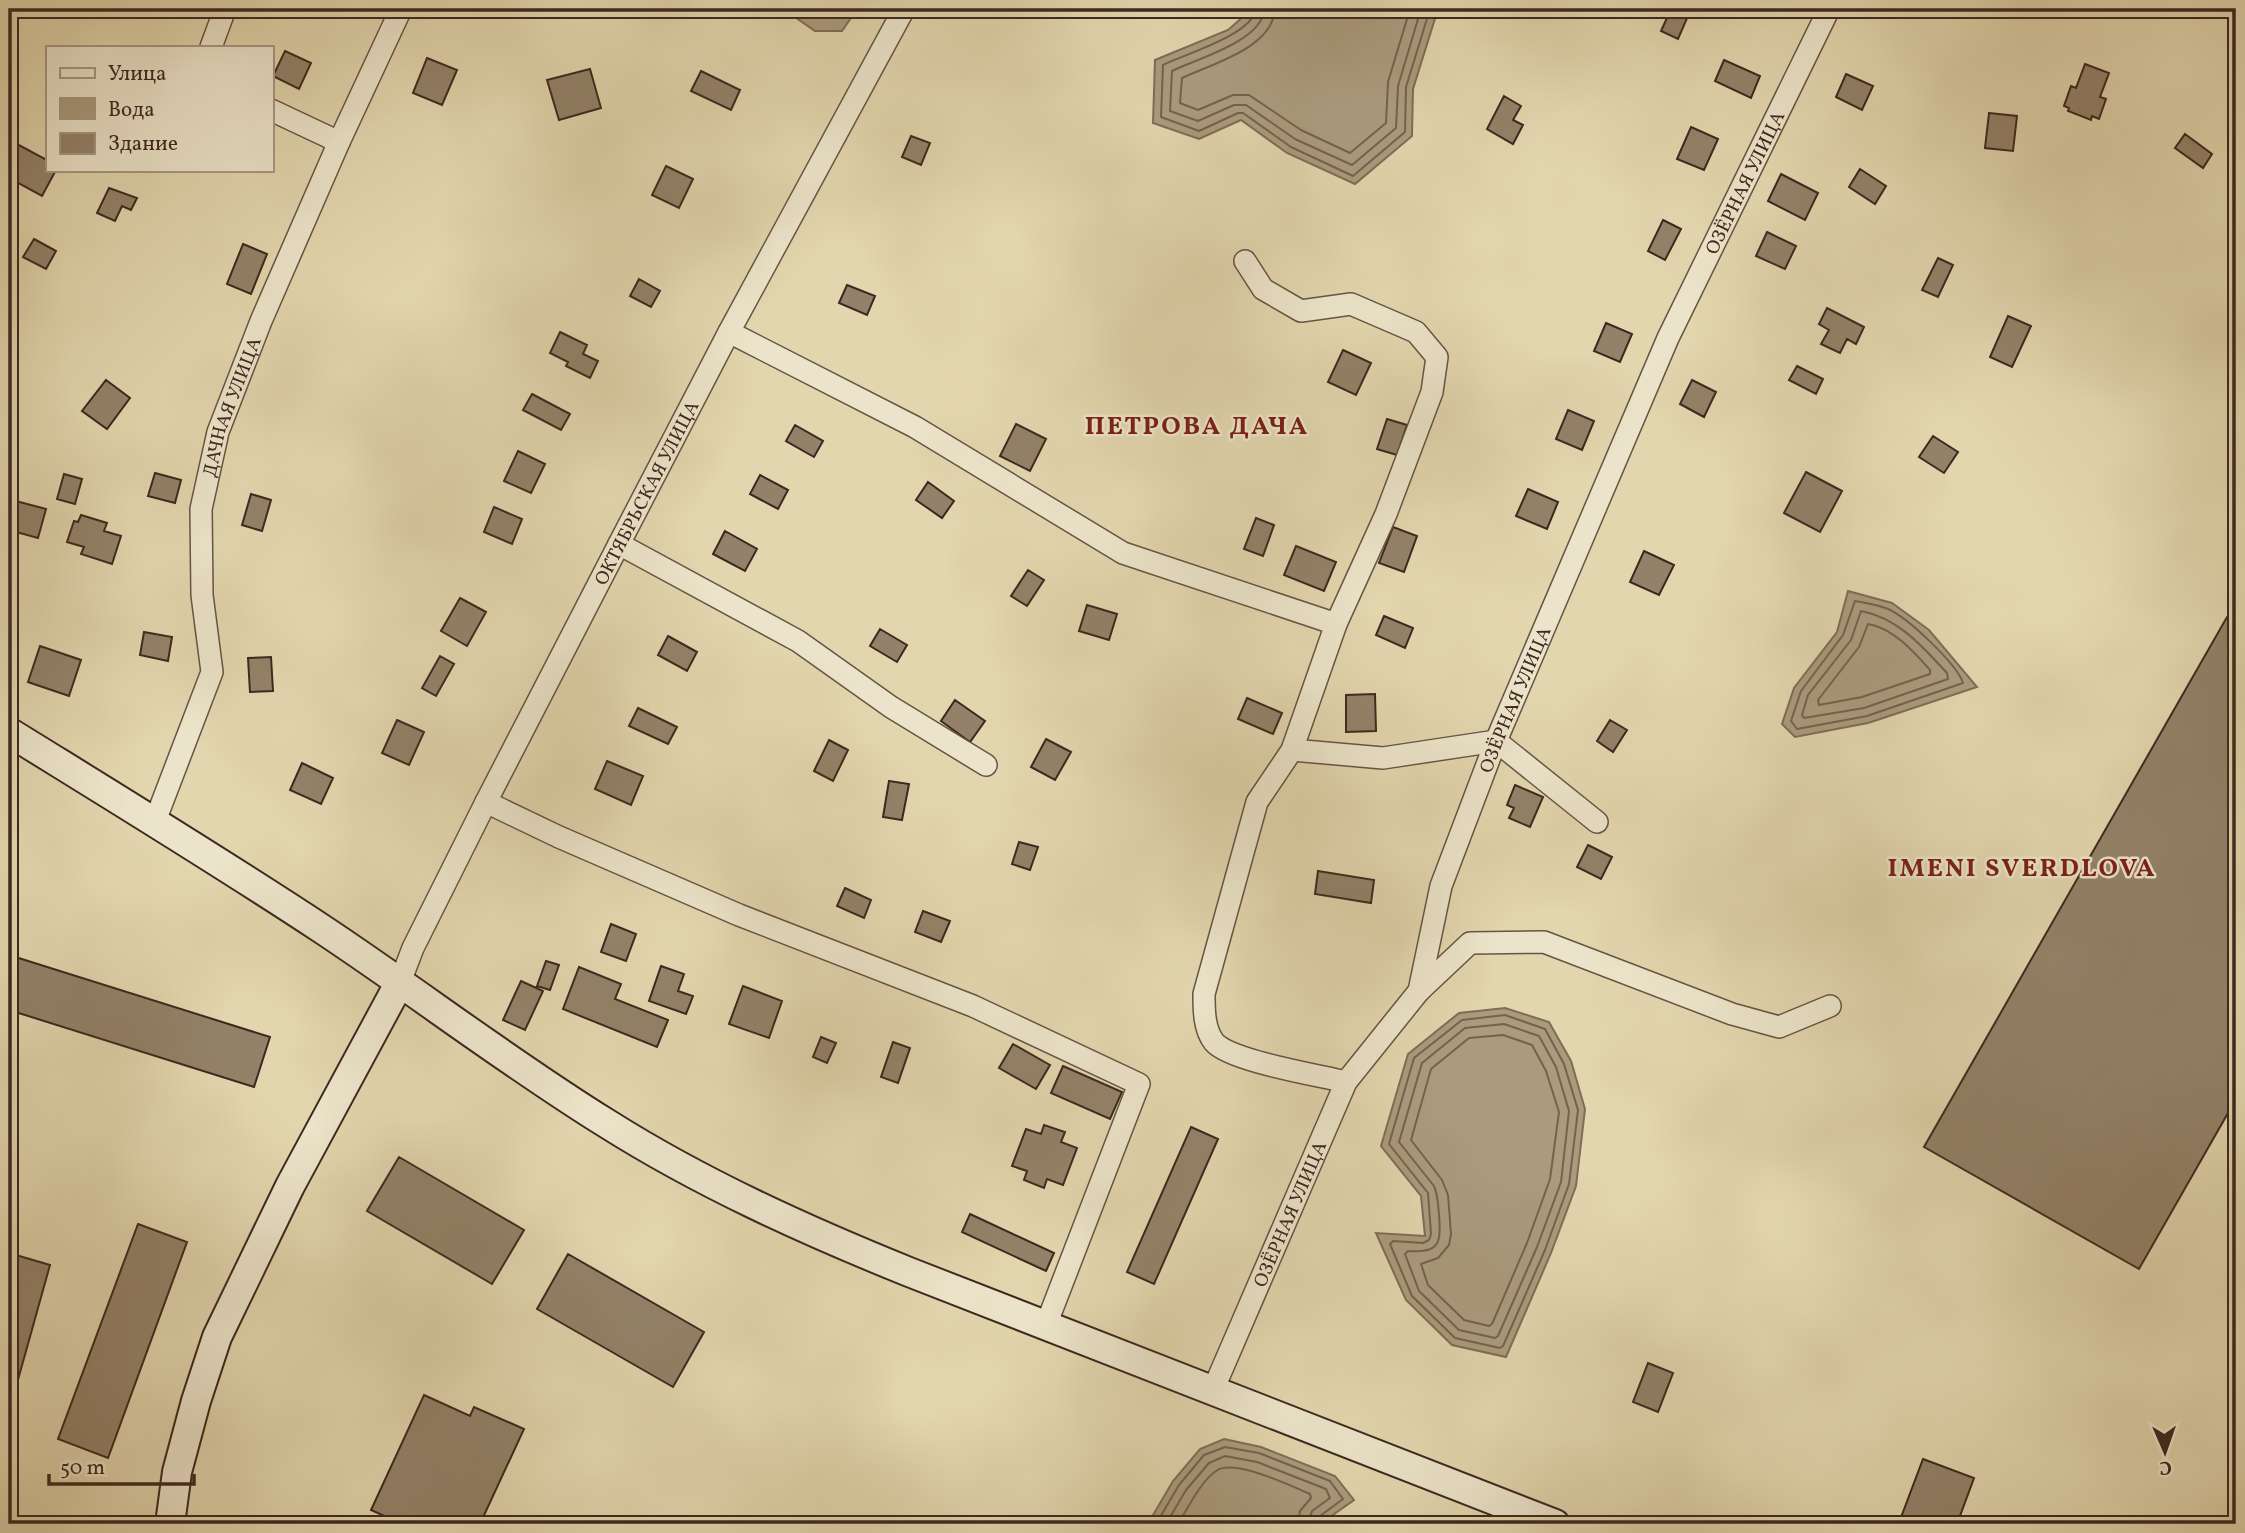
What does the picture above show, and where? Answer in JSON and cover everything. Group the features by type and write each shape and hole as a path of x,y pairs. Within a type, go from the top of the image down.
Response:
{"main road":[{"path":"9,732 155,821 400,982 604,1122 749,1201 829,1240 1555,1524"},
{"path":"170,1524 177,1472 217,1337 296,1175 400,982"}],"street":[{"path":"212,46 225,9"},
{"name":"ДАЧНАЯ УЛИЦА","path":"155,821 212,672 202,595 201,509 218,432 261,321 339,142 401,9"},
{"name":"ОКТЯБРЬСКАЯ УЛИЦА","path":"400,982 413,948 486,802 619,544 729,332 904,9"},
{"name":"ОЗЁРНАЯ УЛИЦА","path":"1213,1390 1346,1082 1419,991 1441,886 1496,741 1668,338 1829,9"},
{"path":"273,111 339,142"},
{"path":"1245,261 1263,289 1301,311 1351,304 1416,332 1437,357 1432,392 1386,514 1336,624 1293,750 1257,802 1204,994 1205,1021 1215,1042 1234,1055 1346,1082"},
{"path":"729,332 915,427 1123,554 1336,624"},
{"path":"619,544 798,640 891,707 986,765"},
{"path":"1293,750 1383,758 1496,741 1597,822"},
{"path":"486,802 559,837 739,915 973,1006 1139,1084 1046,1325"},
{"path":"1419,991 1470,943 1544,942 1732,1014 1779,1027 1830,1006"}],"water":[{"path":"789,9 857,9 842,31 815,31 789,13"},
{"path":"1252,9 1438,9 1413,89 1412,136 1355,184 1287,153 1241,120 1199,139 1153,123 1155,60 1228,30"},
{"path":"1848,591 1892,603 1929,630 1977,687 1868,723 1795,737 1782,724 1794,688 1837,632"},
{"path":"1505,1008 1549,1022 1571,1061 1585,1109 1576,1186 1551,1253 1506,1357 1452,1345 1406,1300 1376,1233 1425,1236 1421,1196 1381,1146 1408,1054 1459,1013"},
{"path":"1224,1439 1261,1447 1335,1476 1354,1500 1320,1524 1150,1524 1173,1481 1200,1449"}],"building":[{"path":"1671,9 1691,9 1678,39 1661,31"},
{"path":"285,51 311,63 299,89 273,76"},
{"path":"427,58 457,70 442,105 413,93"},
{"path":"1724,60 1760,76 1751,98 1715,81"},
{"path":"2085,64 2109,73 2100,97 2106,99 2099,119 2092,116 2091,120 2068,111 2069,108 2064,106 2071,86 2076,88"},
{"path":"590,69 601,108 559,120 547,80"},
{"path":"701,71 740,90 731,110 691,91"},
{"path":"1846,74 1873,86 1862,110 1836,97"},
{"path":"1504,96 1521,106 1513,120 1523,125 1513,144 1487,129"},
{"path":"1989,113 2017,116 2013,151 1985,148"},
{"path":"1691,127 1718,139 1704,170 1677,159"},
{"path":"2185,134 2212,154 2203,168 2175,148"},
{"path":"911,136 930,143 921,165 902,157"},
{"path":"15,143 46,159 46,172 55,172 42,196 9,178 9,155"},
{"path":"666,166 693,179 679,208 652,195"},
{"path":"1860,169 1886,186 1875,204 1849,187"},
{"path":"1781,174 1818,193 1805,220 1768,201"},
{"path":"109,188 137,198 131,210 122,206 115,221 97,213"},
{"path":"1663,220 1681,229 1665,260 1648,251"},
{"path":"1767,232 1796,246 1785,269 1756,256"},
{"path":"34,239 56,251 46,269 23,257"},
{"path":"243,244 267,254 251,294 227,284"},
{"path":"1938,258 1953,265 1938,297 1922,290"},
{"path":"639,279 660,291 651,307 630,296"},
{"path":"847,285 875,296 867,315 839,303"},
{"path":"1827,308 1864,327 1856,344 1847,339 1840,353 1821,344 1829,330 1819,324"},
{"path":"2008,316 2031,326 2012,367 1990,357"},
{"path":"1606,323 1632,334 1620,362 1594,351"},
{"path":"560,332 587,345 583,354 598,361 590,378 566,366 568,362 550,353"},
{"path":"1343,350 1371,363 1356,395 1328,382"},
{"path":"1797,366 1823,379 1816,394 1789,380"},
{"path":"106,380 130,398 107,429 82,411"},
{"path":"1692,380 1716,392 1704,417 1680,404"},
{"path":"532,394 570,414 561,430 523,410"},
{"path":"1568,410 1594,421 1582,450 1556,439"},
{"path":"1387,419 1407,425 1397,455 1377,449"},
{"path":"1016,424 1046,439 1030,471 1000,456"},
{"path":"795,425 823,441 814,457 786,441"},
{"path":"1933,436 1958,452 1944,473 1919,457"},
{"path":"518,451 545,464 531,493 504,481"},
{"path":"1806,472 1842,491 1820,532 1784,513"},
{"path":"155,473 181,480 175,503 148,496"},
{"path":"64,474 82,479 75,504 57,499"},
{"path":"760,475 788,490 778,509 750,494"},
{"path":"928,482 954,501 942,518 916,500"},
{"path":"1528,489 1558,502 1547,529 1516,516"},
{"path":"251,494 271,500 262,531 242,525"},
{"path":"12,500 46,509 38,538 9,530"},
{"path":"494,507 522,519 512,544 484,532"},
{"path":"81,515 107,523 104,531 121,536 112,564 81,554 84,547 67,542 74,521 78,522"},
{"path":"1256,518 1274,525 1263,556 1244,549"},
{"path":"1393,527 1417,536 1404,572 1379,563"},
{"path":"725,531 757,549 745,571 713,554"},
{"path":"1296,546 1336,562 1324,591 1284,575"},
{"path":"1644,551 1674,565 1659,595 1630,582"},
{"path":"1028,570 1044,580 1027,606 1011,596"},
{"path":"460,598 486,612 467,646 441,631"},
{"path":"1087,605 1117,614 1109,640 1079,631"},
{"path":"1384,616 1413,628 1405,648 1376,635"},
{"path":"2227,617 2236,622 2236,1099 2139,1269 1924,1147"},
{"path":"880,629 907,645 897,662 870,646"},
{"path":"144,632 172,637 168,661 140,655"},
{"path":"668,636 697,652 687,671 658,655"},
{"path":"40,646 81,660 69,696 28,682"},
{"path":"440,656 454,664 436,696 422,688"},
{"path":"271,657 273,691 250,692 248,658"},
{"path":"1375,694 1376,731 1346,732 1346,695"},
{"path":"1247,698 1282,713 1273,734 1238,719"},
{"path":"955,700 985,721 970,742 941,721"},
{"path":"638,708 677,727 668,744 629,726"},
{"path":"397,720 424,732 409,765 382,753"},
{"path":"1610,720 1627,730 1613,752 1597,741"},
{"path":"1046,739 1071,752 1055,780 1031,767"},
{"path":"829,740 848,750 833,781 814,771"},
{"path":"607,761 643,776 631,805 595,789"},
{"path":"302,763 333,778 321,804 290,790"},
{"path":"889,781 909,784 902,820 883,817"},
{"path":"1515,785 1543,797 1530,827 1509,818 1514,808 1507,805"},
{"path":"1019,842 1038,847 1030,870 1012,864"},
{"path":"1588,845 1612,857 1601,879 1577,867"},
{"path":"1318,871 1374,880 1371,903 1315,894"},
{"path":"845,888 871,900 864,918 837,906"},
{"path":"923,911 950,921 941,942 915,932"},
{"path":"611,924 636,934 626,961 601,952"},
{"path":"9,955 270,1037 254,1087 9,1010"},
{"path":"546,961 559,965 550,990 537,986"},
{"path":"661,966 684,974 678,991 693,996 686,1014 649,1001"},
{"path":"579,967 621,984 615,999 668,1020 657,1047 563,1009"},
{"path":"521,981 543,991 525,1030 503,1020"},
{"path":"743,986 782,1001 769,1038 729,1024"},
{"path":"821,1037 836,1043 827,1063 813,1057"},
{"path":"893,1042 910,1048 898,1083 881,1077"},
{"path":"1013,1044 1050,1065 1036,1089 999,1068"},
{"path":"1063,1066 1122,1092 1110,1119 1051,1093"},
{"path":"1044,1125 1065,1132 1061,1142 1077,1148 1063,1185 1047,1179 1044,1188 1024,1180 1027,1171 1012,1166 1026,1129 1041,1134"},
{"path":"1191,1127 1218,1139 1154,1284 1127,1272"},
{"path":"399,1157 524,1230 492,1284 367,1211"},
{"path":"970,1214 1054,1253 1046,1271 962,1232"},
{"path":"138,1224 187,1242 108,1458 58,1439"},
{"path":"9,1253 50,1265 9,1412"},
{"path":"568,1254 704,1332 673,1387 537,1309"},
{"path":"1648,1363 1673,1373 1658,1412 1633,1402"},
{"path":"424,1395 470,1416 474,1407 524,1429 480,1524 442,1524 425,1516 421,1524 402,1524 371,1510"},
{"path":"1923,1459 1974,1478 1957,1524 1908,1524 1900,1520"}],"district":[{"name":"ПЕТРОВА ДАЧА","path":"1197,425"},
{"name":"IMENI SVERDLOVA","path":"2022,867"}]}
